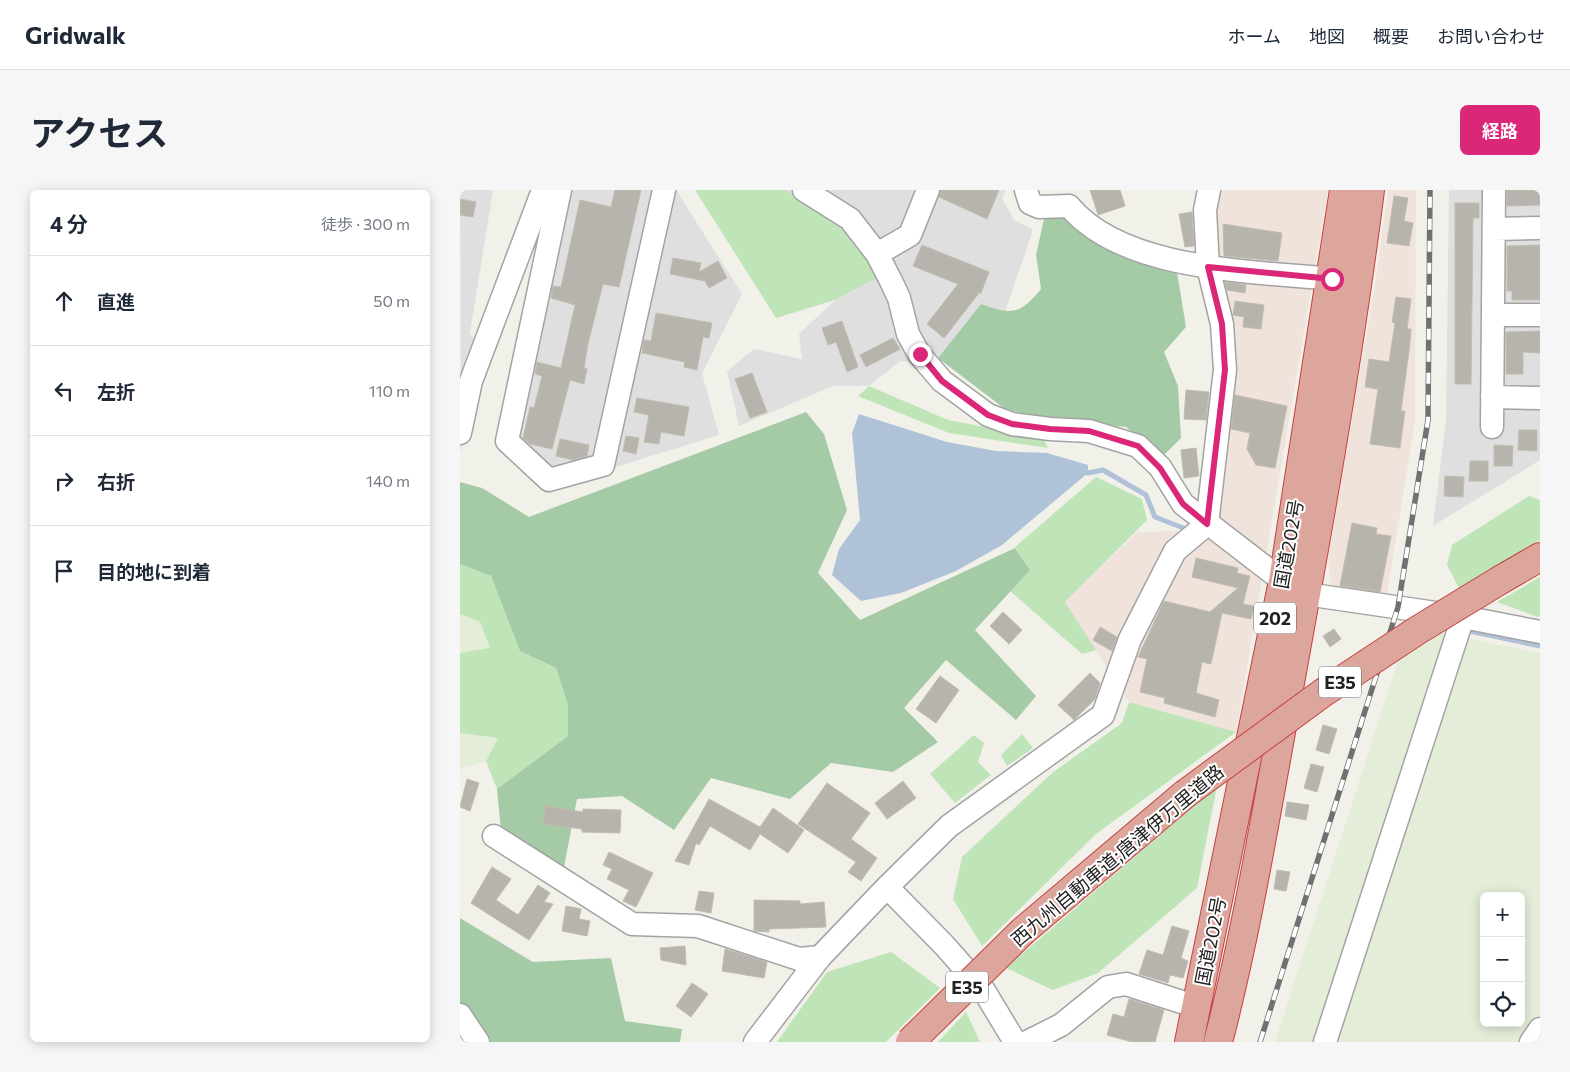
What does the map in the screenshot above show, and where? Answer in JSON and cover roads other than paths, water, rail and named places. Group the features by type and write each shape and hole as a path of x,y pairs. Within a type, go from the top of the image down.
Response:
{"highway":[{"name":"国道202号","path":"1189,1042 1283,580 1332,279 1344,190"},
{"name":"国道202号","path":"1218,1042 1237,970 1306,594 1358,283 1370,190"},
{"name":"西九州自動車道;唐津伊万里道路","path":"910,1042 1024,931 1184,794 1324,692 1418,630 1540,557"}],"street":[{"path":"460,433 471,381 543,190"},
{"path":"560,190 507,441 549,480 603,465 664,190"},
{"path":"804,190 850,219 877,254 900,298 908,334 920,354 942,381 988,415 1012,424 1050,429 1089,431 1138,446 1160,468 1183,504 1283,580 1306,594 1463,617 1540,632"},
{"path":"877,254 910,235 928,190"},
{"path":"1026,190 1030,203 1039,207 1069,206 1080,220 1136,251 1208,267 1332,279"},
{"path":"755,1042 820,957 887,887 950,826 1103,715 1130,639 1175,551 1207,524 1225,370 1222,324 1208,267 1205,210 1209,190"},
{"path":"1492,427 1494,190"},
{"path":"1494,229 1540,228"},
{"path":"1493,315 1540,315"},
{"path":"1492,398 1540,398"},
{"path":"1325,1042 1463,617"},
{"path":"494,836 632,924 698,926 799,959 820,957"},
{"path":"887,887 983,988 1015,1042"},
{"path":"1027,1042 1061,1025 1108,987 1118,984 1126,984 1197,1007"},
{"path":"460,1015 478,1042"},
{"path":"1531,1042 1540,1029"}],"water":[{"path":"859,414 947,442 996,451 1047,453 1088,465 1088,473 1002,545 956,571 901,593 861,601 832,575 839,549 860,520 852,433"}],"waterway":[{"path":"1088,473 1103,470 1146,495 1155,517 1186,529"},
{"path":"1469,631 1540,646"}],"railway":[{"path":"1260,1042 1398,607 1428,420 1430,190"}]}
